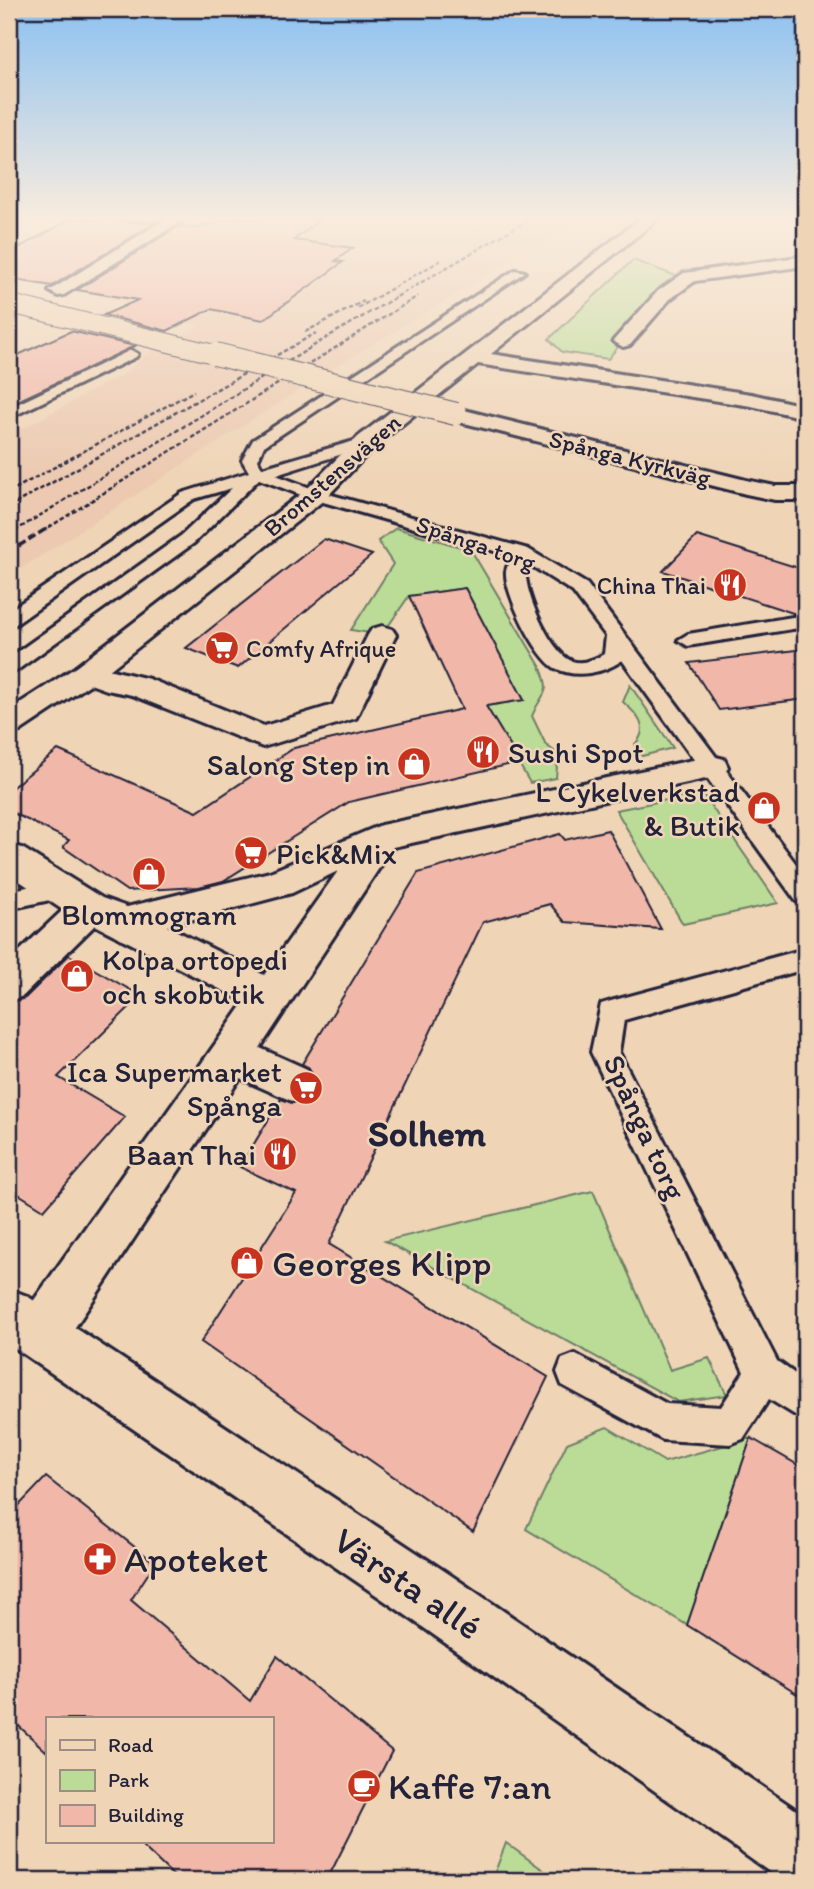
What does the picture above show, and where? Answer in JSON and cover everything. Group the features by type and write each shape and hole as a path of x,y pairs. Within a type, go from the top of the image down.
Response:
{"street":[{"name":"Spånga Kyrkväg","path":"25,307 732,484 804,494"},
{"name":"Bromstensvägen","path":"9,724 88,673 315,495 366,442 537,307"},
{"path":"623,341 653,307"},
{"path":"473,357 737,397 805,412"},
{"path":"88,673 118,684 138,686 263,737 345,711 382,635"},
{"path":"126,922 279,883 381,837 712,767"},
{"path":"25,1324 232,1055 381,837"},
{"path":"9,857 74,898 126,922 271,998"},
{"path":"9,985 74,898"},
{"path":"232,1055 292,1082"},
{"name":"Värsta allé","path":"25,1324 428,1595 805,1856"}],"lane":[{"path":"257,473 250,460 251,451 258,443 465,307"},
{"path":"9,414 131,354"},
{"path":"9,620 188,496 366,442"},
{"path":"9,667 188,539 257,473"},
{"name":"Spånga torg","path":"257,473 315,495 522,553 580,588 805,894"},
{"path":"522,553 515,571 519,593 550,653 559,663 579,668 599,665 614,657 615,637"},
{"path":"688,640 805,621"},
{"path":"9,900 74,898"},
{"name":"Spånga torg","path":"805,959 611,1012 605,1052 764,1374 805,1402"},
{"path":"575,1372 663,1422 730,1426 764,1374"}],"shaded area":[{"path":"137,307 435,307 335,367 9,576 9,436 127,372 145,355 199,326"}],"green space":[{"path":"583,307 650,307 608,359 562,352 549,339"},
{"path":"396,528 471,550 544,676 545,693 532,716 546,745 558,754 556,778 530,783 486,706 524,700 465,588 409,596 382,635 351,630 393,564 378,541"},
{"path":"630,685 673,748 642,756 635,744 642,732 640,721 623,702"},
{"path":"702,793 778,903 683,924 616,810"},
{"path":"593,1191 670,1370 709,1358 727,1395 678,1402 385,1241"},
{"path":"607,1427 665,1462 751,1438 687,1625 526,1529 567,1443"},
{"path":"506,1843 557,1880 492,1880"}],"building":[{"path":"122,307 281,307 263,320 211,309 167,331 104,315"},
{"path":"71,331 135,346 9,405 9,359"},
{"path":"697,536 805,570 805,613 796,614 663,571"},
{"path":"324,539 372,555 238,668 186,648"},
{"path":"465,588 524,700 486,706 520,762 349,802 223,881 199,887 127,891 63,847 69,840 9,811 9,790 58,750 197,812 294,748 462,709 409,596"},
{"path":"805,649 805,699 719,710 689,663"},
{"path":"608,830 661,929 565,922 550,904 483,922 329,1244 548,1377 473,1532 201,1342 296,1193 240,1167 281,1099 293,1103 309,1096 315,1081 309,1068 302,1064 418,873 560,834 565,840"},
{"path":"69,955 141,996 58,1077 125,1117 44,1210 9,1188 9,1003 25,998"},
{"path":"751,1438 805,1469 805,1699 687,1625"},
{"path":"46,1477 155,1563 131,1600 250,1701 277,1656 392,1751 327,1880 178,1880 139,1843 273,1843 273,1717 46,1717 46,1751 9,1717 9,1516"}],"railway":[{"path":"305,332 352,307"},
{"path":"15,531 379,307"},
{"path":"43,531 400,307"},
{"path":"9,507 316,333"},
{"path":"9,492 194,391"},
{"path":"9,552 46,529"},
{"path":"9,535 15,531"}],"place":[{"name":"China Thai","path":"730,585"},
{"name":"Comfy Afrique","path":"222,648"},
{"name":"Sushi Spot","path":"483,752"},
{"name":"Salong Step in","path":"414,764"},
{"name":"L Cykelverkstad & Butik","path":"764,808"},
{"name":"Pick&Mix","path":"251,853"},
{"name":"Blommogram","path":"149,874"},
{"name":"Kolpa ortopedi och skobutik","path":"77,976"},
{"name":"Ica Supermarket Spånga","path":"306,1088"},
{"name":"Baan Thai","path":"280,1154"},
{"name":"Georges Klipp","path":"247,1263"},
{"name":"Apoteket","path":"100,1559"},
{"name":"Kaffe 7:an","path":"364,1786"}],"district":[{"name":"Solhem","path":"427,1133"}]}
